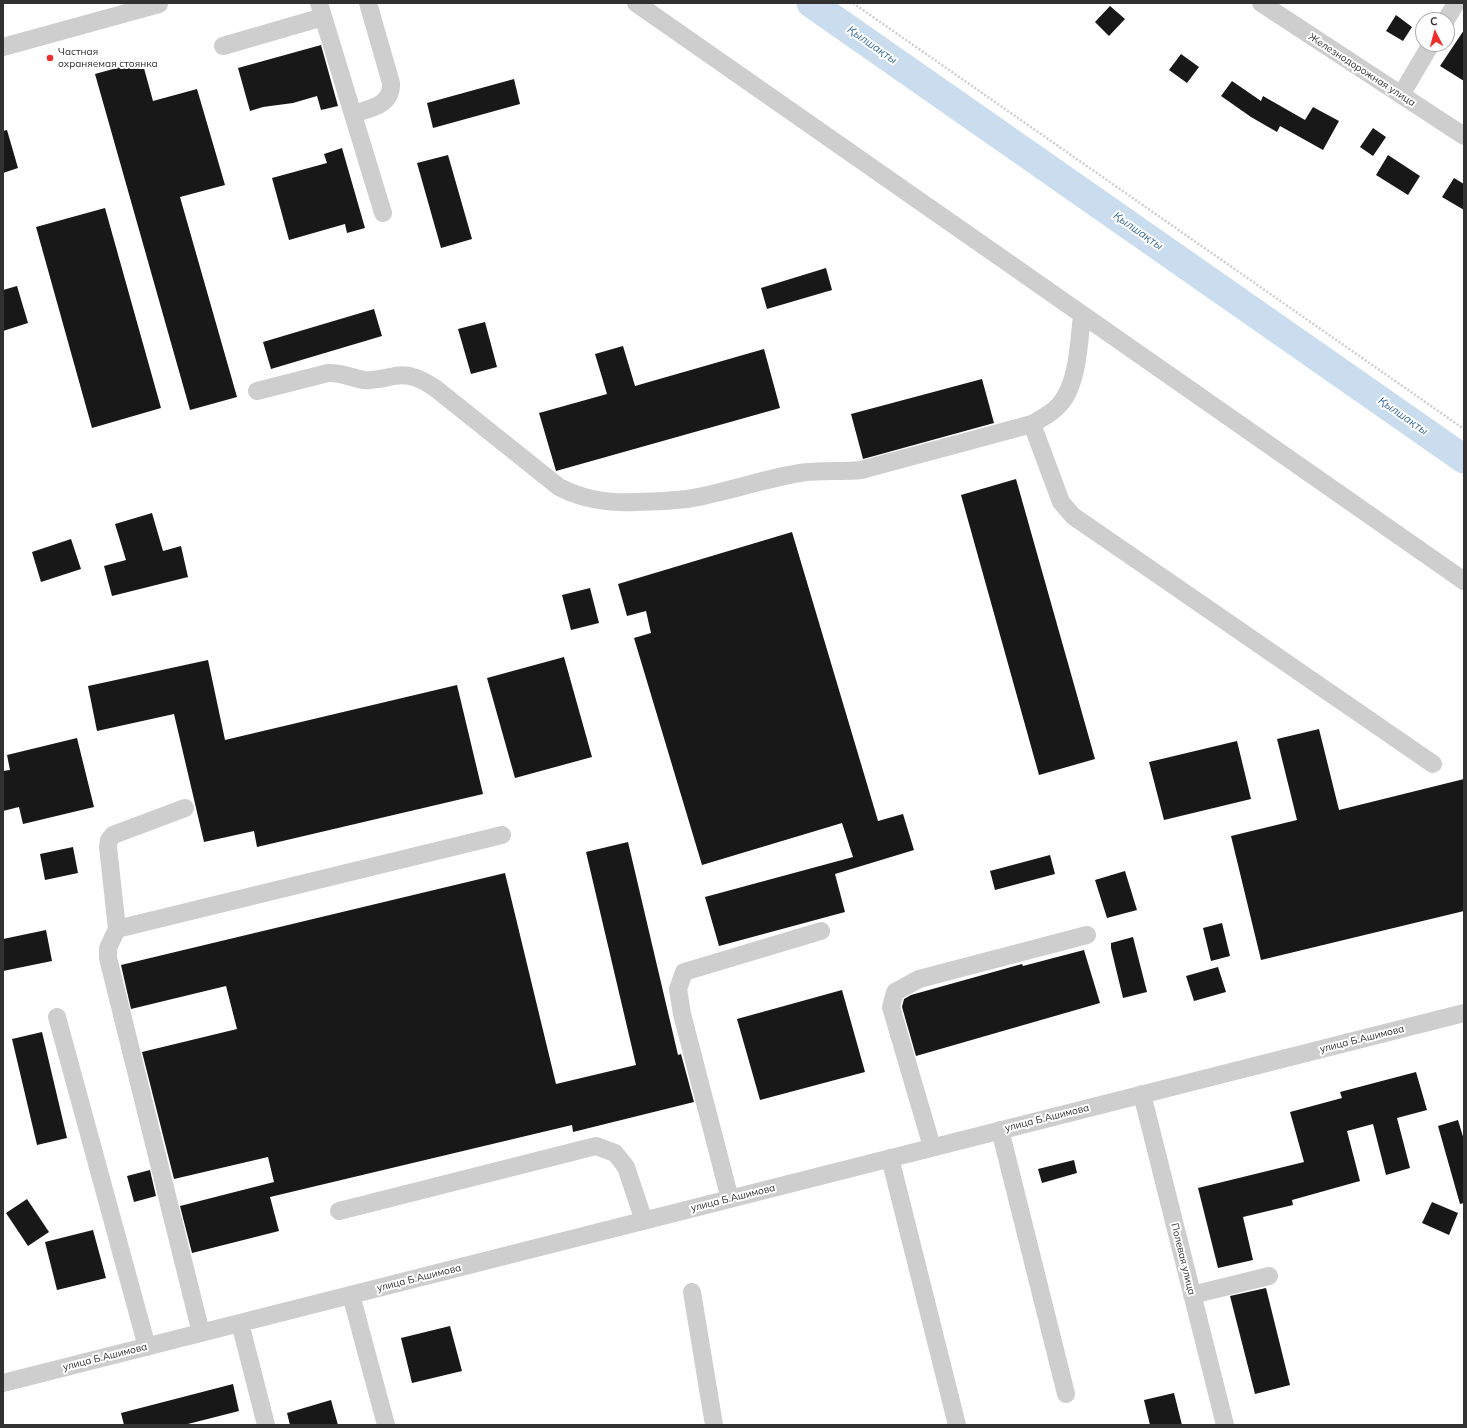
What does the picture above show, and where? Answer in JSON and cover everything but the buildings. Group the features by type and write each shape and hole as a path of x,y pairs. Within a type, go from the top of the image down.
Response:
{"street":[{"path":"353,114 386,100 392,88 368,3"},
{"path":"636,3 1464,581"},
{"name":"Железнодорожная улица","path":"1261,3 1464,136"},
{"path":"1451,12 1456,3"},
{"path":"3,47 159,4"},
{"path":"223,46 321,10 383,213"},
{"path":"1401,95 1426,52"},
{"path":"257,391 332,372 365,380 375,380 401,375 418,378 435,388 559,488 585,498 608,502 660,502 688,499 800,473 845,472 861,470 1032,424 1056,408 1065,396 1074,373 1082,315"},
{"path":"1032,424 1061,502 1073,516 1433,764"},
{"path":"186,808 113,835 109,840 108,847 117,929 108,948 108,958 201,1333"},
{"path":"117,929 502,835"},
{"path":"730,1199 682,1014 678,989 684,972 821,931"},
{"path":"932,1147 891,1007 895,992 919,979 1087,935"},
{"name":"улица Б.Ашимова","path":"3,1383 932,1147 1464,1014"},
{"path":"57,1016 147,1346"},
{"name":"Полевая улица","path":"1142,1094 1225,1425"},
{"path":"1000,1130 1066,1394"},
{"path":"339,1211 596,1146 615,1153 626,1167 644,1220"},
{"path":"890,1158 957,1425"},
{"path":"1192,1295 1269,1276"},
{"path":"692,1292 714,1425"},
{"path":"351,1295 386,1425"},
{"path":"240,1323 266,1425"}],"path":[{"path":"853,3 1464,429"}],"waterway":[{"name":"Қылшақты","path":"811,3 1464,459"}],"place":[{"name":"Частная охраняемая стоянка","path":"50,58"}]}
